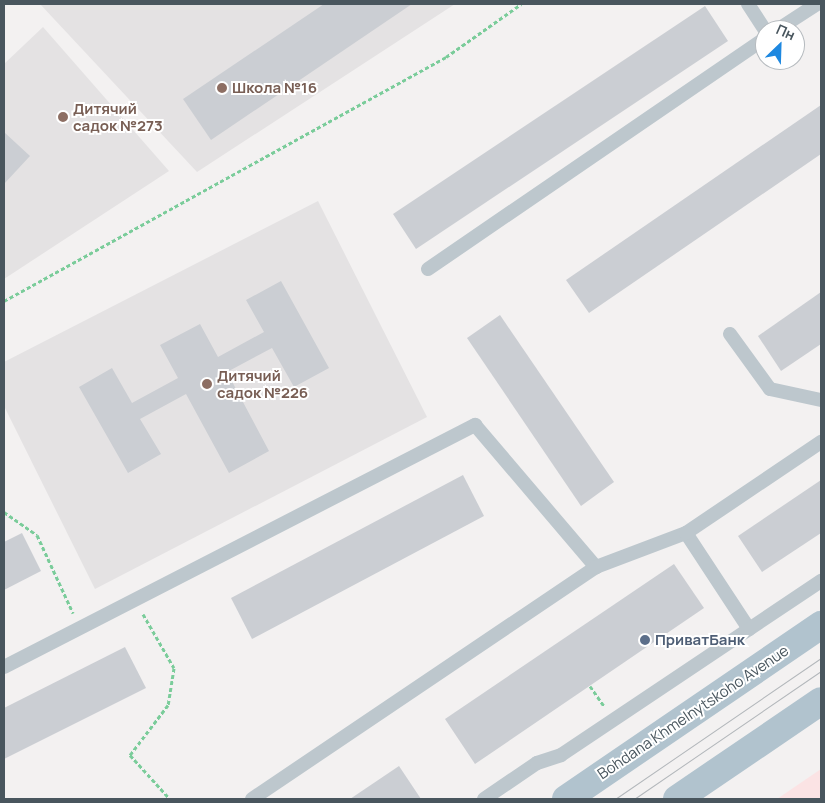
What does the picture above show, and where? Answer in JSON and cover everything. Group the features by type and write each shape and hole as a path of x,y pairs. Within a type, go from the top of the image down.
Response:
{"main road":[{"name":"Bohdana Khmelnytskoho Avenue","path":"566,799 821,625"},
{"path":"677,799 821,701"}],"lane":[{"path":"748,4 758,20"},
{"path":"792,20 817,4"},
{"path":"428,269 755,45"},
{"path":"730,334 770,389 821,400"},
{"path":"4,667 475,425 596,568"},
{"path":"252,799 596,568 686,533 821,442"},
{"path":"686,533 749,629"},
{"path":"484,799 537,763 561,755 821,581"}],"path":[{"path":"4,301 446,57 521,4"},
{"path":"4,512 37,535 80,628"},
{"path":"135,601 174,668 168,705 130,755 170,799"}],"shaded area":[{"name":"Школа №16","path":"40,4 455,4 197,172"},
{"name":"Дитячий садок №273","path":"43,27 169,171 4,279 4,64"},
{"name":"Дитячий садок №226","path":"318,201 427,417 95,589 4,406 4,362"},
{"path":"821,769 821,799 777,799"}],"building":[{"path":"324,4 412,4 211,140 183,99"},
{"path":"705,6 728,41 416,249 393,214"},
{"path":"821,105 821,154 589,313 566,280"},
{"path":"4,132 30,156 4,184"},
{"path":"281,281 329,368 294,387 272,348 227,372 269,451 229,473 186,394 140,419 161,454 128,473 79,387 112,368 132,403 178,378 160,345 200,324 218,357 264,332 246,300"},
{"path":"821,292 821,344 781,371 758,336"},
{"path":"500,315 614,482 581,506 467,338"},
{"path":"463,475 484,516 252,639 231,598"},
{"path":"821,480 821,533 762,572 738,536"},
{"path":"22,533 41,571 4,590 4,542"},
{"path":"674,564 704,608 475,764 445,719"},
{"path":"125,647 146,688 4,759 4,708"},
{"path":"399,766 421,799 350,799"}],"tram line":[{"path":"615,799 821,658"},
{"path":"634,799 821,671"}],"place":[{"name":"Школа №16","path":"222,88"},
{"name":"Дитячий садок №273","path":"63,117"},
{"name":"Дитячий садок №226","path":"207,384"},
{"name":"ПриватБанк","path":"645,640"}]}
